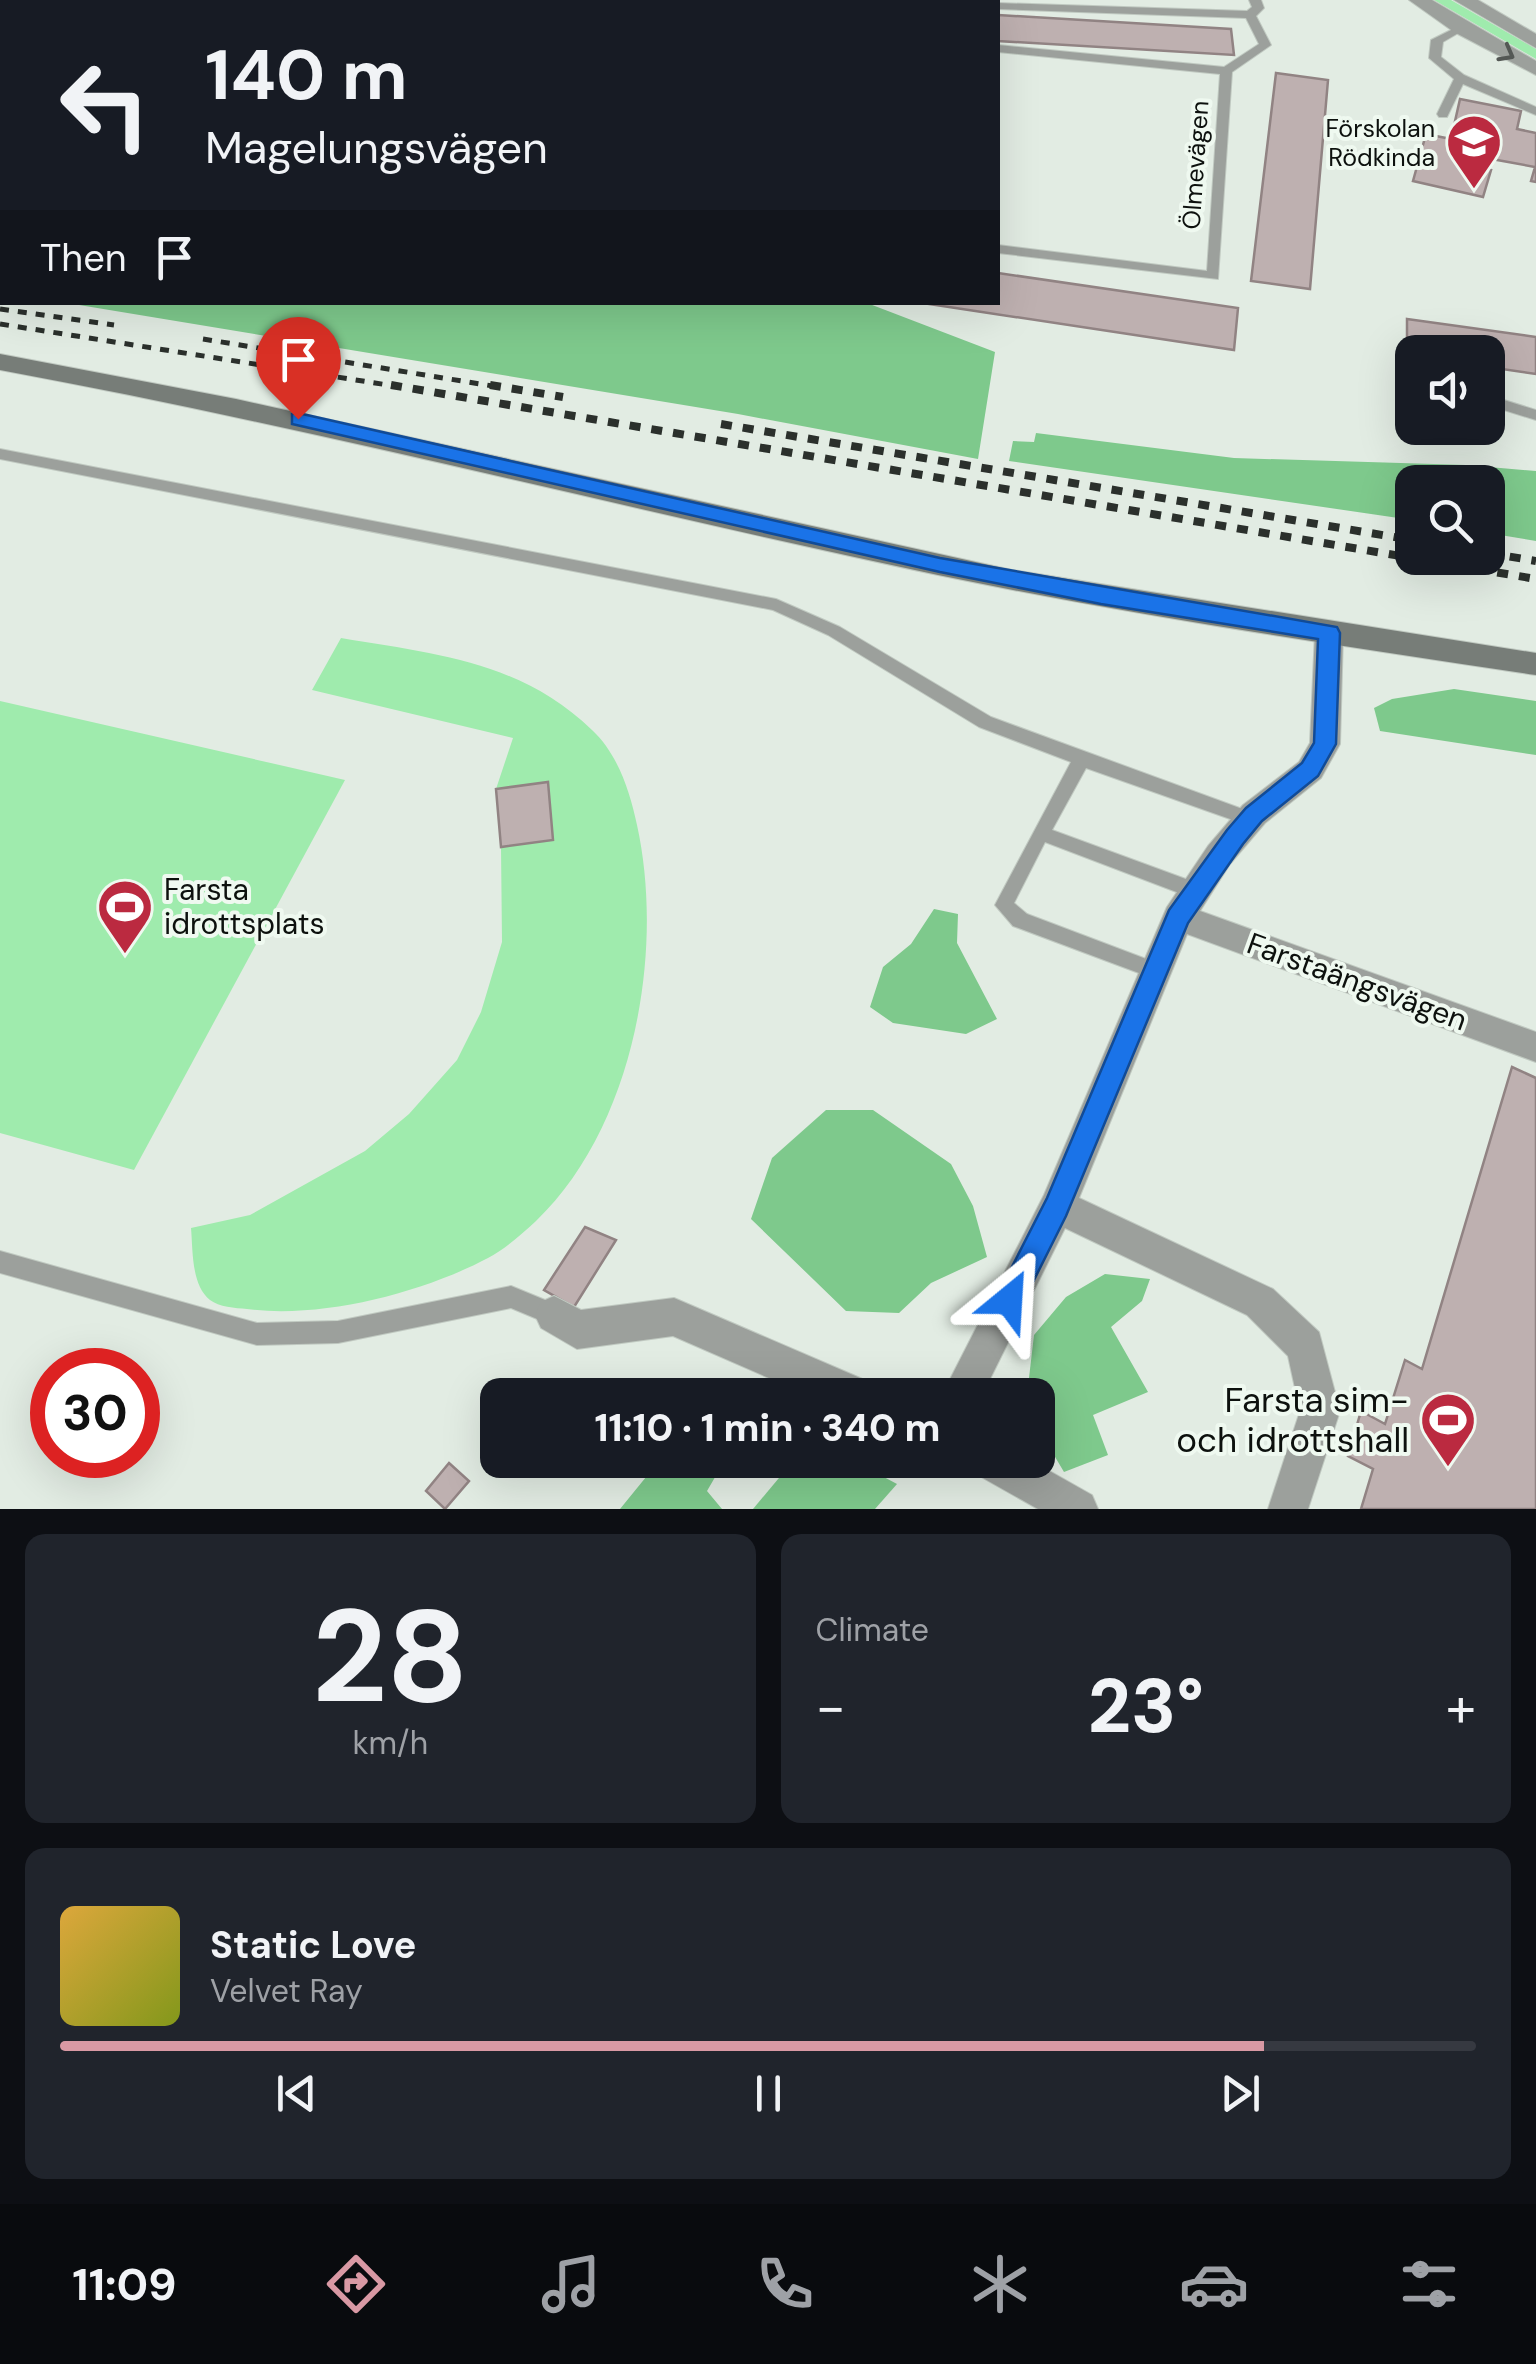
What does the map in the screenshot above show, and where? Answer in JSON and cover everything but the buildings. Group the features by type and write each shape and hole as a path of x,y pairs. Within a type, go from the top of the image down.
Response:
{"main road":[{"path":"0,362 264,411 940,565 1101,596 1536,664"}],"street":[{"path":"1419,0 1536,69"},
{"path":"1464,0 1536,42"},
{"path":"970,1378 1057,1206 1187,904 1250,818 1310,770 1325,744 1329,633"},
{"name":"Farstaängsvägen","path":"1187,904 1536,1047"},
{"path":"1057,1206 1260,1302 1305,1346 1320,1411 1288,1509"},
{"path":"554,1314 576,1330 674,1317 813,1378"},
{"path":"1022,1478 1078,1509"}],"lane":[{"path":"1000,6 1250,15 1258,8 1255,0"},
{"path":"1226,71 1265,45 1250,15"},
{"path":"1461,28 1437,40 1436,58 1460,78 1536,111"},
{"name":"Ölmevägen","path":"1000,48 1226,71 1212,276 1000,249"},
{"path":"1444,114 1460,78"},
{"path":"1505,405 1536,415"},
{"path":"0,454 776,606 834,631 985,722 1250,818"},
{"path":"1082,758 1004,905 1020,920 1156,970"},
{"path":"1042,834 1187,904"},
{"path":"0,1262 257,1334 338,1332 512,1298 554,1314"}],"green space":[{"path":"1434,0 1451,0 1536,49 1536,59"},
{"path":"79,305 872,305 995,352 978,459 738,414"},
{"path":"1036,433 1234,458 1466,465 1395,465 1395,518 1009,461 1013,441 1034,442"},
{"path":"1505,468 1536,471 1536,541 1505,536"},
{"path":"341,638 443,656 506,675 564,707 609,750 631,800 645,875 647,927 634,1035 618,1088 597,1137 570,1182 536,1221 494,1255 433,1282 371,1300 307,1310 227,1307 210,1300 199,1286 191,1228 250,1215 365,1151 409,1114 457,1060 481,1012 502,942 501,847 553,840 547,783 496,789 513,738 312,690"},
{"path":"1454,689 1536,701 1536,755 1380,731 1374,708 1392,699"},
{"name":"Farsta idrottsplats","path":"0,701 345,780 134,1170 0,1133"},
{"path":"934,909 958,914 957,943 997,1019 966,1034 893,1023 870,1007 883,967 911,944"},
{"path":"826,1110 873,1110 951,1164 973,1206 987,1257 931,1283 899,1313 846,1311 751,1219 772,1158"},
{"path":"1105,1274 1150,1279 1142,1301 1111,1327 1148,1392 1093,1415 1108,1455 1064,1472 1055,1457 1055,1378 1029,1378 1034,1335 1066,1297"},
{"path":"645,1478 715,1478 707,1491 722,1509 620,1509"},
{"path":"779,1478 886,1478 897,1484 875,1509 753,1509"}],"railway":[{"path":"0,309 114,325"},
{"path":"0,324 407,388"},
{"path":"203,339 505,388"},
{"path":"391,385 1536,579"},
{"path":"490,385 563,397"},
{"path":"721,424 1395,537"},
{"path":"1505,556 1536,561"}],"place":[{"name":"Förskolan Rödkinda","path":"1474,191"},
{"name":"Farsta idrottsplats","path":"125,956"},
{"name":"Farsta sim- och idrottshall","path":"1448,1469"}],"route":[{"path":"298,419 940,565 1201,614 1329,633 1325,744 1310,770 1254,814 1220,855 1178,918 1057,1206 1009,1300"}]}
